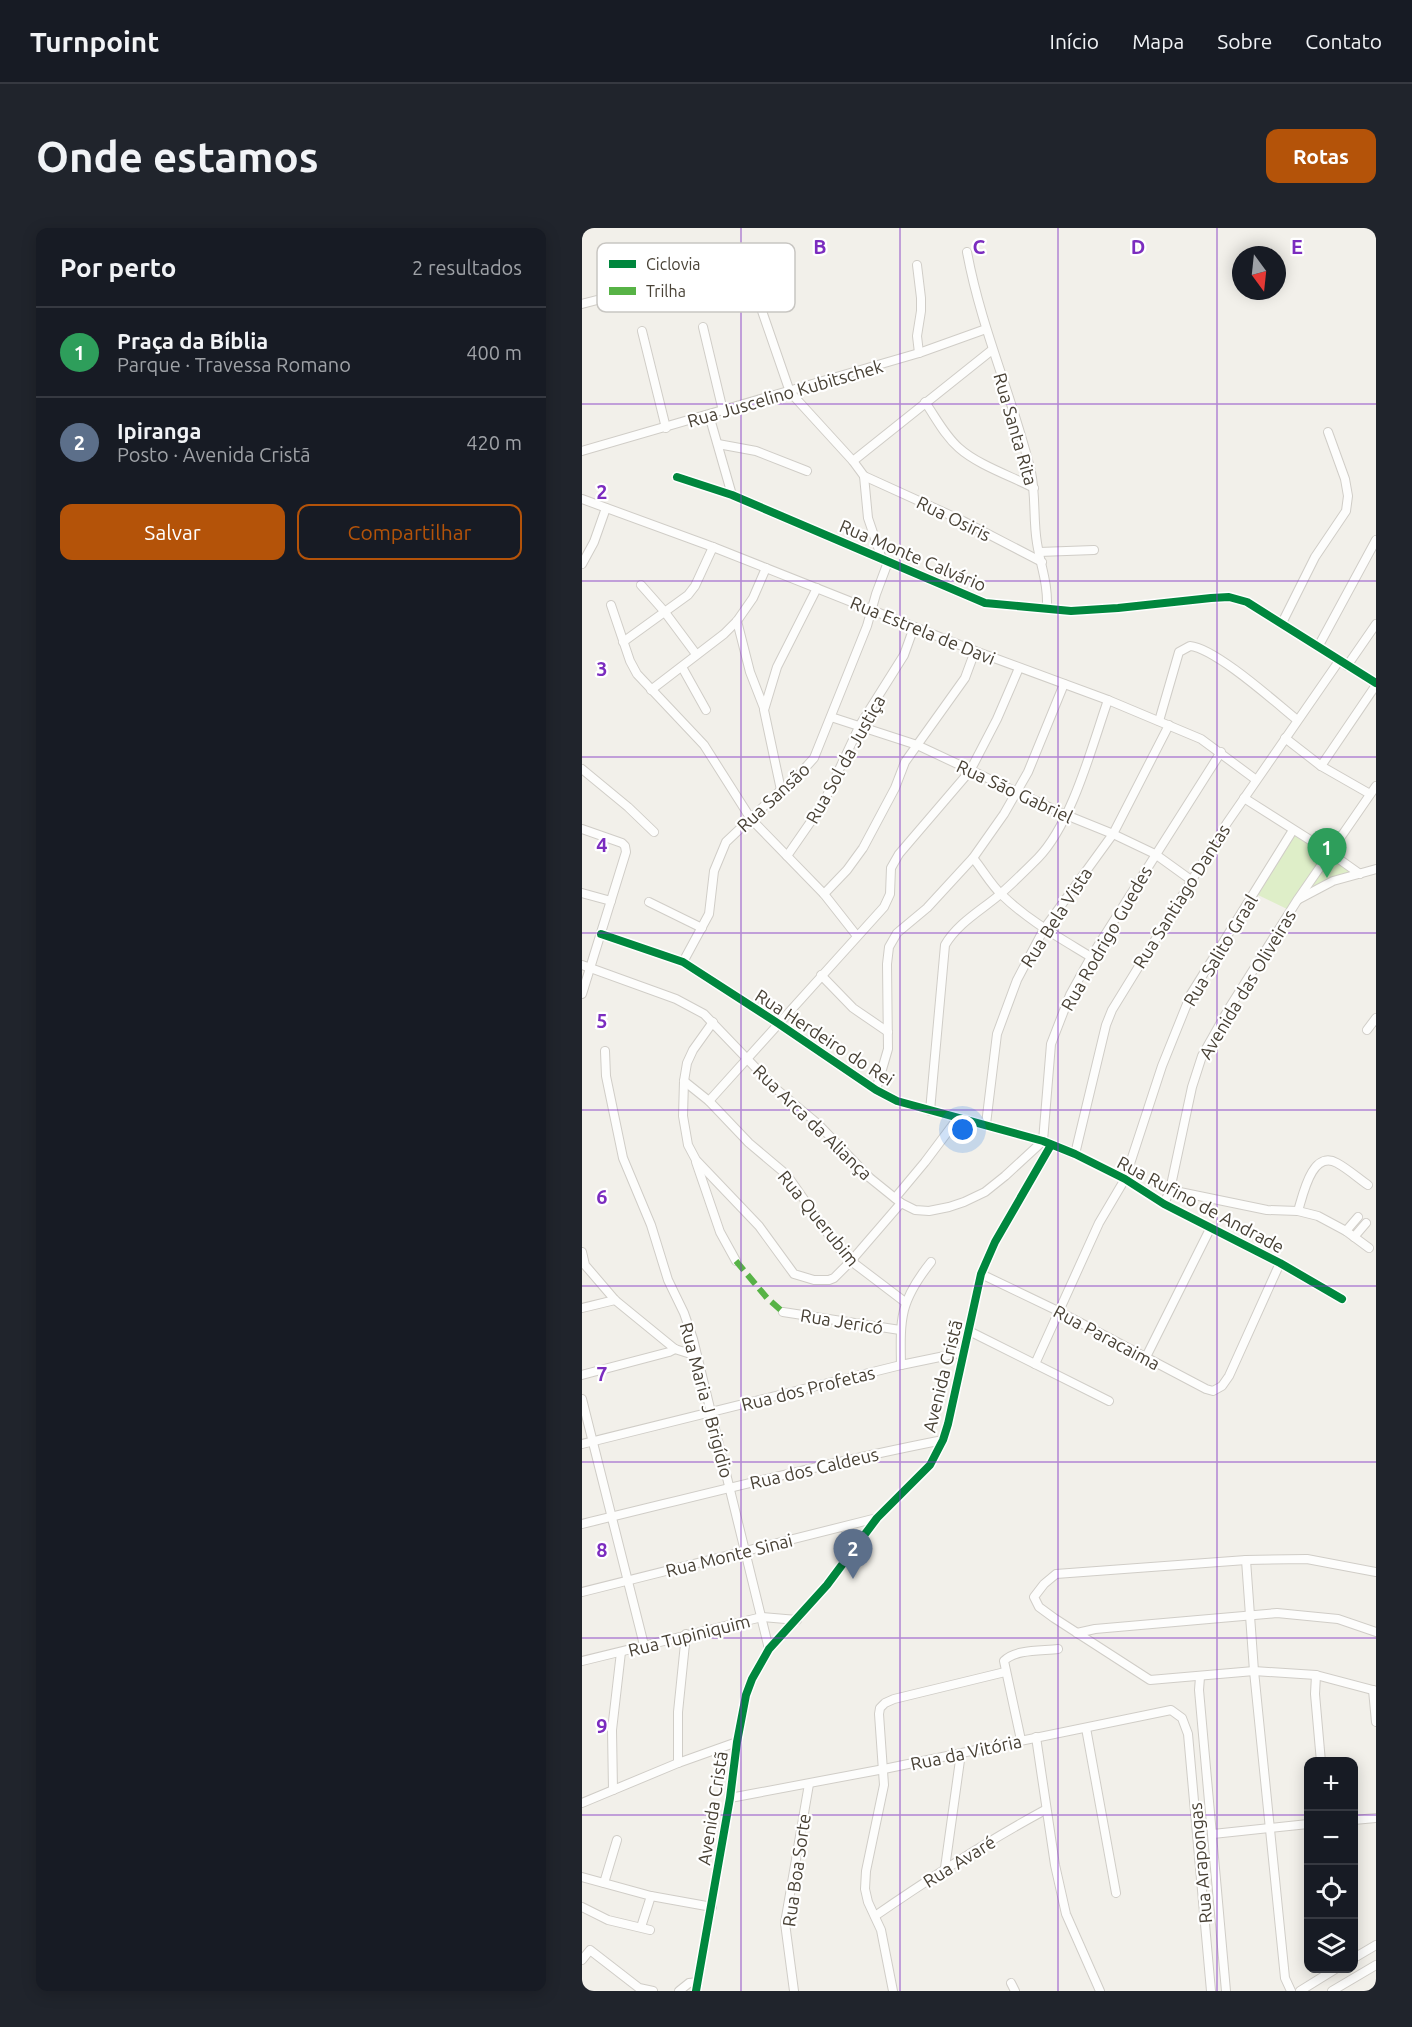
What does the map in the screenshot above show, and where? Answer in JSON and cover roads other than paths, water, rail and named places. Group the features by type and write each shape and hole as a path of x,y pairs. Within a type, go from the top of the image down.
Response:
{"street":[{"name":"Rua Santa Rita","path":"968,252 992,350 1027,456 1034,488 1035,524 1039,552 1047,585 1047,609"},
{"path":"917,265 921,282 917,336 919,353"},
{"path":"582,304 597,300"},
{"path":"762,312 790,392 864,476 868,518 885,560"},
{"path":"703,327 723,411"},
{"name":"Rua Juscelino Kubitschek","path":"582,451 790,392 919,353 986,329"},
{"path":"642,331 666,428"},
{"path":"853,461 992,350"},
{"path":"926,402 960,449 1034,488"},
{"path":"710,415 732,495"},
{"path":"1282,623 1315,557 1346,511 1348,496 1345,479 1328,432"},
{"path":"718,444 756,451 807,471"},
{"name":"Rua Osiris","path":"864,476 952,516 1042,562"},
{"name":"Rua Monte Calvário","path":"677,477 732,495 985,603 1071,610 1229,597 1247,602 1376,684"},
{"name":"Rua Estrela de Davi","path":"582,499 713,547 1169,725 1221,753 1255,779"},
{"path":"582,564 594,542 606,508"},
{"path":"1318,647 1376,540"},
{"path":"623,642 688,595 695,586 713,547"},
{"path":"1039,552 1094,550"},
{"name":"Rua Sansão","path":"682,962 709,914 714,871 726,842 796,778 814,758 867,626 885,560"},
{"path":"651,690 724,634 737,621 753,598 766,568"},
{"path":"641,585 696,654"},
{"path":"764,710 777,667 817,588"},
{"path":"610,605 637,674 704,745 752,819 824,894 857,936"},
{"path":"737,621 750,672 764,710 781,790"},
{"path":"1347,666 1376,624"},
{"name":"Rua Sol da Justiça","path":"787,856 823,804 860,725 896,671 914,627"},
{"path":"1159,721 1179,652 1190,646 1206,651 1250,680 1296,720"},
{"path":"824,894 847,870 863,848 895,788 905,762 965,678 975,651"},
{"name":"Rua Santiago Dantas","path":"1075,1154 1106,1025 1112,1010 1255,779 1339,661"},
{"path":"682,667 706,710"},
{"path":"709,1101 885,907 890,894 891,868 899,854 970,771 997,719 1019,668"},
{"path":"876,1090 888,1049 887,964 889,947 897,933 927,908 973,858 1018,792 1064,684"},
{"path":"1321,766 1376,684"},
{"path":"930,1111 945,945 951,935 1000,894 1039,857 1057,835 1108,700"},
{"name":"Rua São Gabriel","path":"831,717 917,745 1066,816 1113,834 1155,855 1191,880"},
{"name":"Rua Bela Vista","path":"986,1124 997,1034 1017,980 1044,929 1113,834 1169,725"},
{"path":"1285,738 1321,766 1370,794"},
{"name":"Rua Rodrigo Guedes","path":"1043,1141 1051,1044 1066,1003 1091,957 1221,753"},
{"path":"582,769 654,832"},
{"name":"Avenida das Oliveiras","path":"1164,1204 1170,1190 1191,1087 1202,1056 1228,1010 1298,899 1376,786"},
{"path":"1244,798 1360,874"},
{"path":"582,829 616,840 625,846 625,859 601,934 586,966 582,994"},
{"name":"Rua Salito Graal","path":"1035,1364 1099,1223 1125,1179 1162,1066 1191,994 1293,830"},
{"path":"973,858 1000,894 1044,929 1091,957"},
{"path":"1298,899 1333,881 1376,869"},
{"path":"582,893 611,901"},
{"path":"649,902 702,928"},
{"name":"Rua Herdeiro do Rei","path":"601,934 682,962 876,1090 897,1101 1043,1141"},
{"name":"Rua Arca da Aliança","path":"586,966 676,999 699,1011 713,1022 775,1088 818,1124 870,1178 898,1201 915,1210 929,1211 964,1202 985,1192 1043,1141"},
{"path":"821,975 853,1008 888,1032"},
{"path":"1367,1030 1376,1018"},
{"path":"713,1022 693,1050 687,1063 684,1081 684,1129 720,1233 736,1260"},
{"name":"Rua Maria J Brigídio","path":"605,1051 606,1076 623,1158 651,1225 668,1280 684,1313 712,1412 769,1649"},
{"name":"Rua Querubim","path":"684,1081 709,1101 749,1143 787,1175 835,1244 851,1262 905,1302"},
{"path":"696,1160 759,1226 794,1274 814,1280 829,1280 840,1274 851,1262 958,1118"},
{"name":"Rua Rufino de Andrade","path":"1043,1141 1125,1179 1164,1204 1281,1263 1342,1299"},
{"name":"Avenida Cristã","path":"697,1987 746,1695 769,1649 827,1585 877,1518 930,1465 943,1440 981,1274 995,1242 1051,1145"},
{"path":"1298,1210 1309,1176 1323,1161 1333,1161 1368,1185"},
{"path":"1170,1190 1268,1210 1298,1210 1318,1216 1346,1231 1369,1248"},
{"path":"1346,1231 1358,1217"},
{"path":"1354,1238 1366,1223"},
{"path":"1146,1357 1211,1227"},
{"path":"582,1252 584,1265 615,1299 675,1348 696,1356"},
{"path":"901,1365 900,1330 905,1302 919,1277 931,1262"},
{"name":"Rua Paracaima","path":"981,1274 1213,1391 1222,1386 1229,1376 1281,1263"},
{"path":"582,1308 615,1299"},
{"name":"Rua Jericó","path":"783,1312 900,1330"},
{"path":"969,1331 1109,1401"},
{"path":"582,1375 669,1352 675,1348"},
{"name":"Rua dos Profetas","path":"582,1444 901,1365 964,1352"},
{"path":"582,1399 644,1645"},
{"name":"Rua dos Caldeus","path":"582,1524 730,1487 943,1440"},
{"name":"Rua Monte Sinai","path":"582,1592 877,1518"},
{"path":"1376,1572 1307,1559 1246,1560 1056,1574 1034,1597 1039,1607 1150,1680 1254,1671 1316,1675 1374,1691 1376,1722"},
{"path":"1246,1560 1254,1671 1285,1978 1291,1991"},
{"path":"1077,1633 1095,1629 1277,1613 1338,1619 1376,1632"},
{"name":"Rua Tupiniquim","path":"582,1660 762,1617 797,1620"},
{"path":"678,1763 678,1712 686,1634"},
{"path":"1020,1740 1004,1661 1010,1656 1058,1649"},
{"path":"613,1790 612,1730 621,1652"},
{"path":"893,1991 881,1930 868,1902 865,1889 866,1871 883,1793 884,1769 880,1708 885,1703 1005,1672"},
{"path":"1316,1675 1315,1694 1321,1757"},
{"path":"1200,1677 1199,1690 1226,1991"},
{"name":"Rua da Vitória","path":"730,1798 1171,1710 1182,1718 1188,1734"},
{"path":"1086,1728 1116,1893"},
{"name":"Rua Arapongas","path":"1188,1734 1211,1991"},
{"path":"1036,1737 1054,1865 1066,1914 1100,1991"},
{"path":"582,1803 678,1763 737,1742"},
{"path":"945,1868 961,1753"},
{"name":"Rua Boa Sorte","path":"794,1991 785,1923 809,1784"},
{"name":"Rua Avaré","path":"875,1916 945,1868 998,1835 1045,1810"},
{"path":"1358,1820 1376,1818"},
{"path":"1213,1834 1304,1824"},
{"path":"604,1882 617,1840"},
{"path":"584,1878 651,1896 712,1907"},
{"path":"641,1927 651,1896"},
{"path":"582,1907 608,1920 650,1930"},
{"path":"1358,1955 1376,1945"},
{"path":"582,1960 590,1950 639,1988 651,1990"},
{"path":"1332,1991 1376,1965"},
{"path":"1300,1991 1329,1973"},
{"path":"679,1991 689,1983 697,1987"}],"place":[{"name":"Praça da Bíblia","path":"1327,878"},
{"name":"Ipiranga","path":"853,1579"}]}
